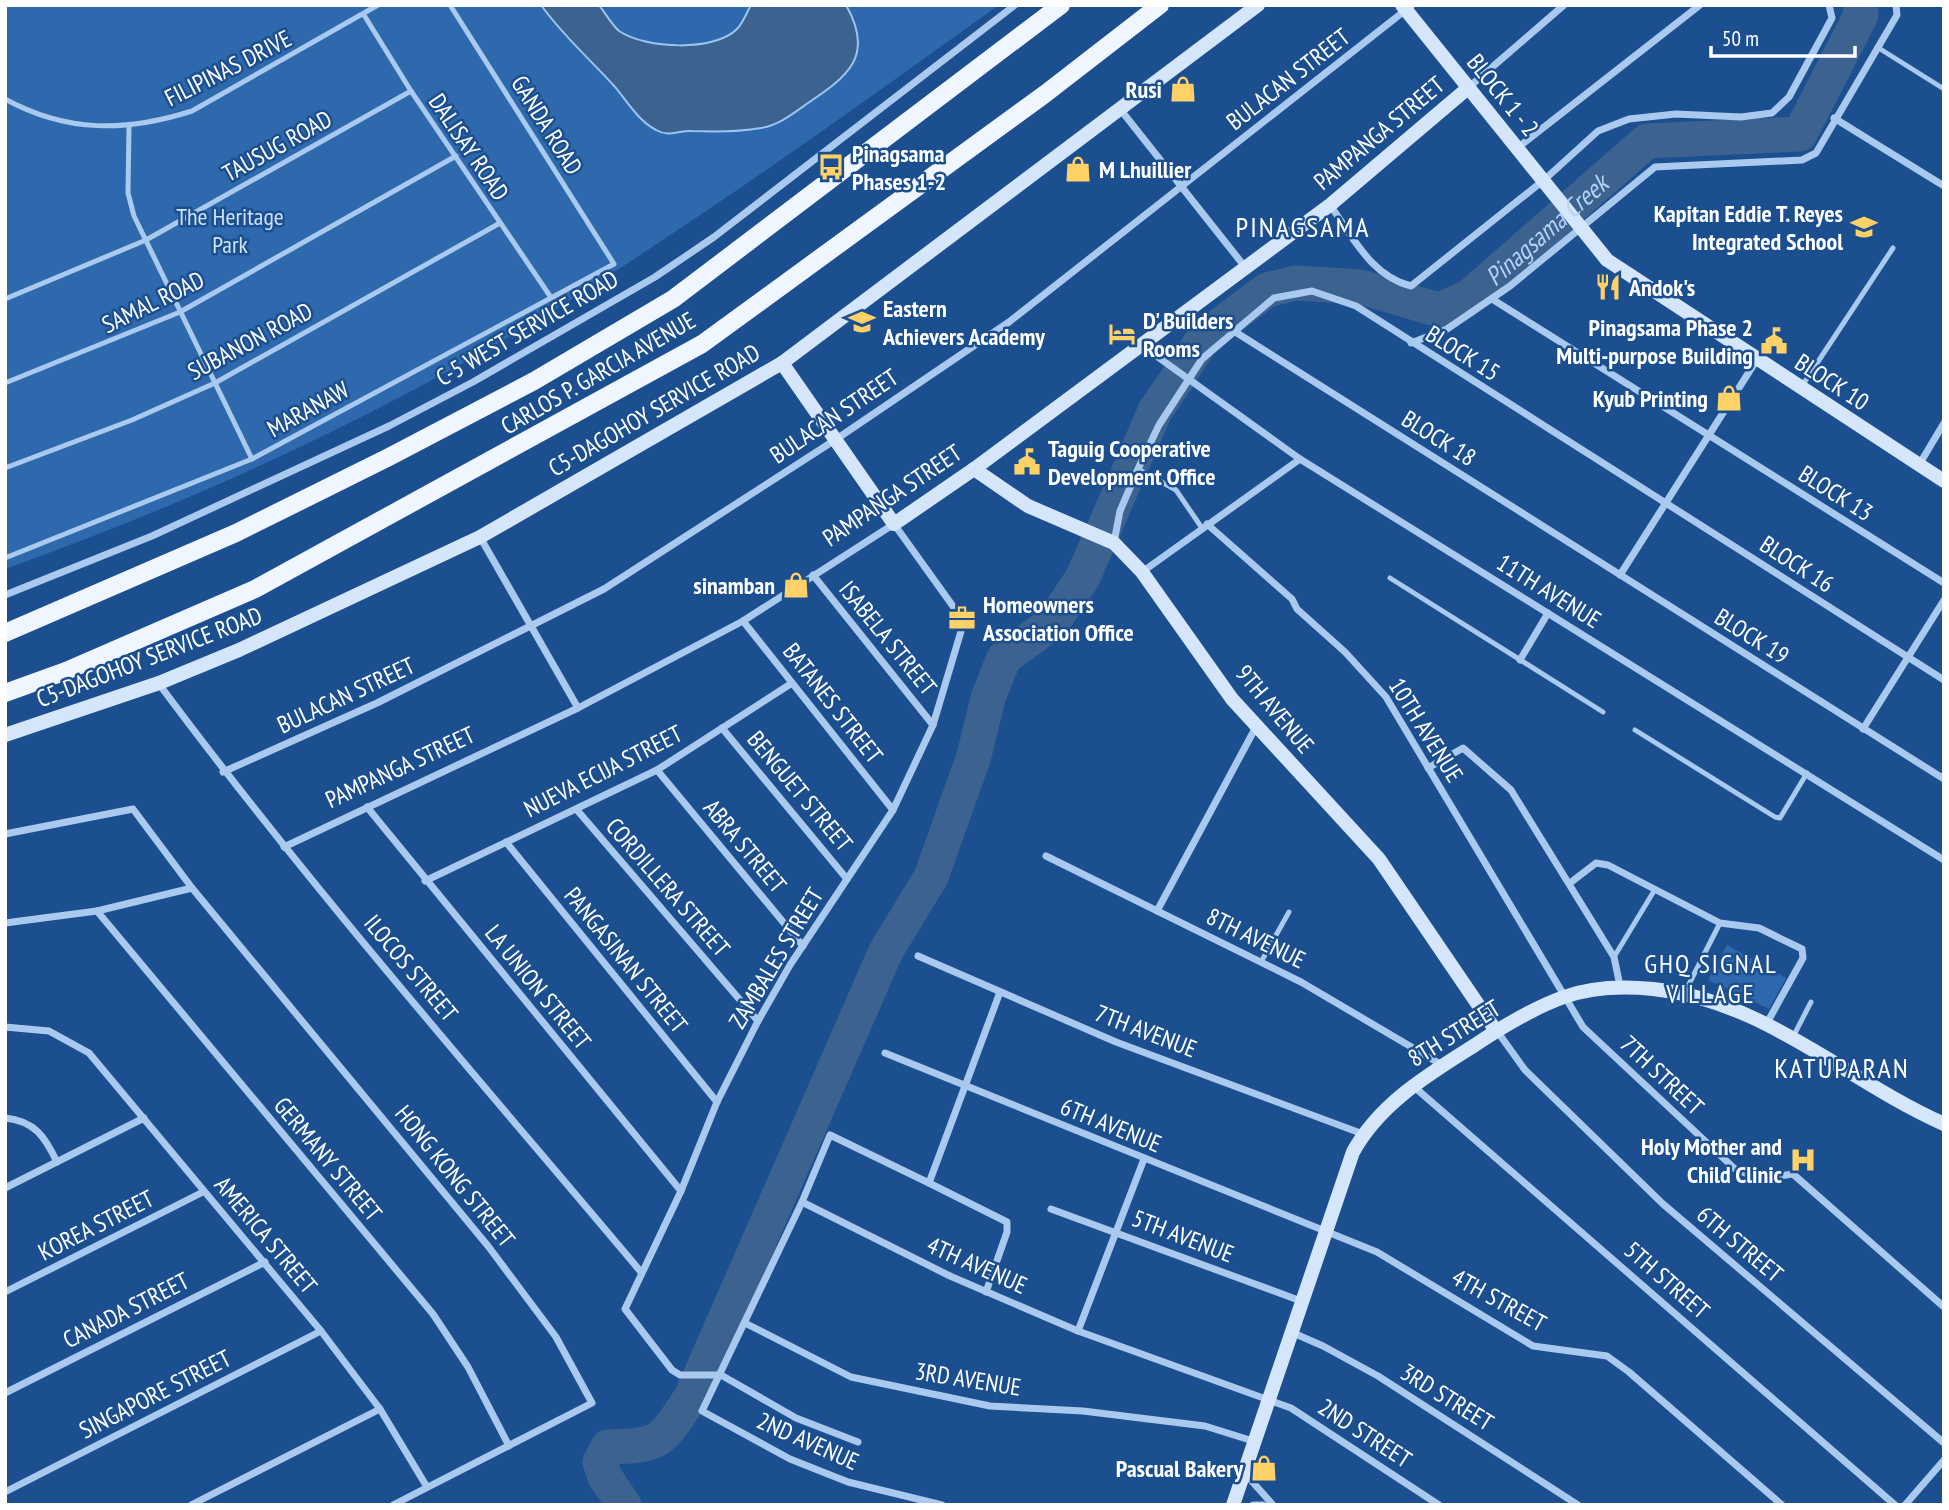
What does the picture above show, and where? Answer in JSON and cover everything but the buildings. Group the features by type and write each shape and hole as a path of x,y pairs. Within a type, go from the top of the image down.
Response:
{"main road":[{"name":"CARLOS P. GARCIA AVENUE","path":"7,632 236,533 534,382 673,299 1060,5"},
{"name":"CARLOS P. GARCIA AVENUE","path":"5,693 66,671 255,589 702,345 1034,102 1160,5"}],"street":[{"name":"C-5 WEST SERVICE ROAD","path":"5,595 152,536 389,426 473,382 643,284 714,237 1015,5"},
{"name":"C5-DAGOHOY SERVICE ROAD","path":"5,735 159,683 484,543 782,363 1258,5"},
{"path":"1468,88 1564,5"},
{"path":"1516,149 1700,5"},
{"path":"1330,205 1371,263 1392,281 1411,286 1548,186 1598,131 1629,119 1676,114 1741,117 1772,113 1789,97 1832,18 1829,5"},
{"path":"1411,343 1447,329 1492,299 1655,167 1802,160 1816,153 1834,118 1897,15 1896,5"},
{"name":"BLOCK 1 - 2","path":"1407,7 1468,88 1569,213"},
{"name":"BULACAN STREET","path":"223,772 377,704 532,628 604,589 835,440 1009,322 1182,188 1407,7"},
{"name":"PAMPANGA STREET","path":"284,848 578,708 743,621 974,469 1330,205 1468,88"},
{"path":"1119,109 1245,268"},
{"path":"1834,118 1944,186"},
{"name":"BLOCK 10","path":"1569,213 1607,260 1756,361 1944,481"},
{"name":"BLOCK 15","path":"1110,541 1138,469 1188,377 1221,341 1237,333 1274,298 1312,292 1356,306 1666,503"},
{"name":"BLOCK 13","path":"1492,299 1944,583"},
{"name":"BLOCK 18","path":"1237,333 1620,575"},
{"name":"11TH AVENUE","path":"1141,345 1300,459 1944,860"},
{"path":"1620,575 1756,361"},
{"path":"782,363 894,524"},
{"path":"1919,465 1944,423"},
{"path":"1142,572 1300,459"},
{"name":"9TH AVENUE","path":"974,469 1028,506 1110,541 1142,572 1232,699 1379,859 1496,1031"},
{"name":"BLOCK 16","path":"1666,503 1944,680"},
{"name":"ZAMBALES STREET","path":"721,1375 680,1375 672,1370 625,1309 681,1191 717,1102 758,1021 803,946 893,810 933,726 962,628 960,616 894,524"},
{"name":"10TH AVENUE","path":"1205,526 1292,599 1297,609 1345,652 1386,696 1564,997"},
{"path":"484,543 578,708"},
{"name":"ISABELA STREET","path":"813,575 933,726"},
{"name":"BLOCK 19","path":"1620,575 1944,779"},
{"path":"1863,729 1944,600"},
{"path":"1520,660 1548,613"},
{"name":"BATANES STREET","path":"743,621 893,810"},
{"name":"ILOCOS STREET","path":"159,683 223,772 284,848 641,1272"},
{"name":"NUEVA ECIJA STREET","path":"425,881 657,770 792,683"},
{"path":"1157,911 1257,725"},
{"name":"BENGUET STREET","path":"722,728 848,879"},
{"path":"1428,768 1460,748 1466,750 1511,790 1614,957 1620,986"},
{"name":"ABRA STREET","path":"657,770 803,946"},
{"name":"LA UNION STREET","path":"367,807 681,1191"},
{"name":"HONG KONG STREET","path":"5,834 133,809 192,888 463,1215 556,1337 592,1403 393,1505"},
{"name":"CORDILLERA STREET","path":"577,810 758,1021"},
{"name":"PANGASINAN STREET","path":"506,842 717,1102"},
{"name":"8TH AVENUE","path":"1046,856 1301,982 1442,1065"},
{"path":"1570,883 1596,863 1608,865 1720,923 1759,928 1804,953 1767,1023"},
{"path":"5,923 97,911 192,888"},
{"name":"GERMANY STREET","path":"97,911 433,1314 468,1367 509,1446"},
{"name":"7TH AVENUE","path":"918,956 1116,1042 1363,1134"},
{"name":"8TH STREET","path":"1233,1505 1324,1230 1353,1152 1363,1134 1412,1085 1496,1031 1564,997 1620,986 1685,992 1722,1003 1767,1023 1944,1124"},
{"path":"929,1183 1000,992"},
{"name":"7TH STREET","path":"1564,997 1583,1027 1735,1169 1760,1180 1793,1174 1944,1307"},
{"name":"AMERICA STREET","path":"5,1027 49,1031 89,1053 321,1331 380,1409 427,1487"},
{"name":"6TH STREET","path":"1496,1031 1525,1070 1663,1203 1944,1443"},
{"name":"6TH AVENUE","path":"885,1053 1324,1230"},
{"name":"5TH STREET","path":"1412,1085 1895,1505"},
{"path":"5,1118 24,1120 44,1136 57,1163"},
{"path":"5,1188 144,1118"},
{"path":"858,1442 796,1418 721,1375 802,1202 830,1135 1007,1222 1007,1232 986,1292"},
{"path":"1078,1331 1144,1159"},
{"name":"KOREA STREET","path":"5,1292 203,1192"},
{"name":"4TH AVENUE","path":"802,1202 986,1292 1078,1331 1267,1398"},
{"name":"5TH AVENUE","path":"1051,1209 1118,1231 1301,1301"},
{"name":"4TH STREET","path":"1324,1230 1377,1252 1533,1346 1607,1356 1782,1505"},
{"name":"CANADA STREET","path":"5,1392 265,1262"},
{"name":"3RD AVENUE","path":"745,1323 851,1377 990,1406 1083,1411 1205,1426 1253,1441"},
{"name":"SINGAPORE STREET","path":"5,1492 321,1331"},
{"name":"3RD STREET","path":"1291,1332 1378,1376 1578,1505"},
{"name":"2ND AVENUE","path":"721,1375 702,1411 802,1464 848,1482 942,1505"},
{"name":"2ND STREET","path":"1267,1398 1291,1408 1331,1432 1439,1505"},
{"path":"191,1505 380,1409"},
{"path":"1905,1505 1944,1460"},
{"path":"1246,1464 1249,1478 1273,1505"},
{"path":"1253,1505 1264,1505"}],"lane":[{"name":"FILIPINAS DRIVE","path":"5,99 58,122 94,127 129,127 192,111 378,5"},
{"name":"GANDA ROAD","path":"450,5 614,264"},
{"name":"DALISAY ROAD","path":"363,15 411,92 550,296"},
{"path":"1877,47 1944,89"},
{"name":"TAUSUG ROAD","path":"5,299 146,240 411,92"},
{"path":"129,127 128,193 134,216 252,459"},
{"name":"SAMAL ROAD","path":"5,383 180,312 456,156"},
{"name":"SUBANON ROAD","path":"5,468 132,419 215,383 499,223"},
{"path":"1800,388 1893,248"},
{"name":"MARANAW","path":"5,558 252,459 550,296 614,264"},
{"path":"1138,469 1176,490 1205,526"},
{"path":"1390,578 1603,712"},
{"path":"1635,730 1775,817 1780,818 1807,773"},
{"path":"1614,957 1654,891"},
{"path":"1261,962 1289,912"},
{"path":"1685,992 1720,923"},
{"path":"1792,1038 1811,1003"}],"green space":[{"name":"The Heritage Park","path":"5,5 999,5 731,194 622,267 500,342 363,416 222,483 150,514 5,569"},
{"path":"1727,945 1786,978 1769,1009 1708,980"}],"shaded area":[{"path":"541,5 599,5 619,31 631,37 646,42 680,45 713,42 726,36 739,27 751,5 846,5 858,38 857,51 853,63 835,83 792,115 774,124 744,130 666,133 650,126 639,117"}],"waterway":[{"name":"Pinagsama Creek","path":"1181,372 1204,337 1267,290 1295,283 1361,287 1439,310 1469,297 1647,141 1800,134 1861,15 1860,5"},
{"path":"624,1505 605,1477 600,1462 608,1447 640,1445 659,1438 691,1397 886,951 931,877 974,756 988,698 1004,658 1053,622 1083,577 1155,411 1179,376"}],"place":[{"name":"Rusi","path":"1183,89"},
{"name":"Pinagsama Phases 1-2","path":"831,167"},
{"name":"M Lhuillier","path":"1078,169"},
{"name":"Kapitan Eddie T. Reyes Integrated School","path":"1864,227"},
{"name":"Andok's","path":"1608,287"},
{"name":"Eastern Achievers Academy","path":"862,322"},
{"name":"D' Builders Rooms","path":"1122,334"},
{"name":"Pinagsama Phase 2 Multi-purpose Building","path":"1774,341"},
{"name":"Kyub Printing","path":"1729,398"},
{"name":"Taguig Cooperative Development Office","path":"1027,462"},
{"name":"sinamban","path":"796,585"},
{"name":"Homeowners Association Office","path":"962,618"},
{"name":"Holy Mother and Child Clinic","path":"1803,1160"},
{"name":"Pascual Bakery","path":"1264,1468"}],"district":[{"name":"PINAGSAMA","path":"1303,226"},
{"name":"GHQ SIGNAL VILLAGE","path":"1711,978"},
{"name":"KATUPARAN","path":"1842,1067"}]}
